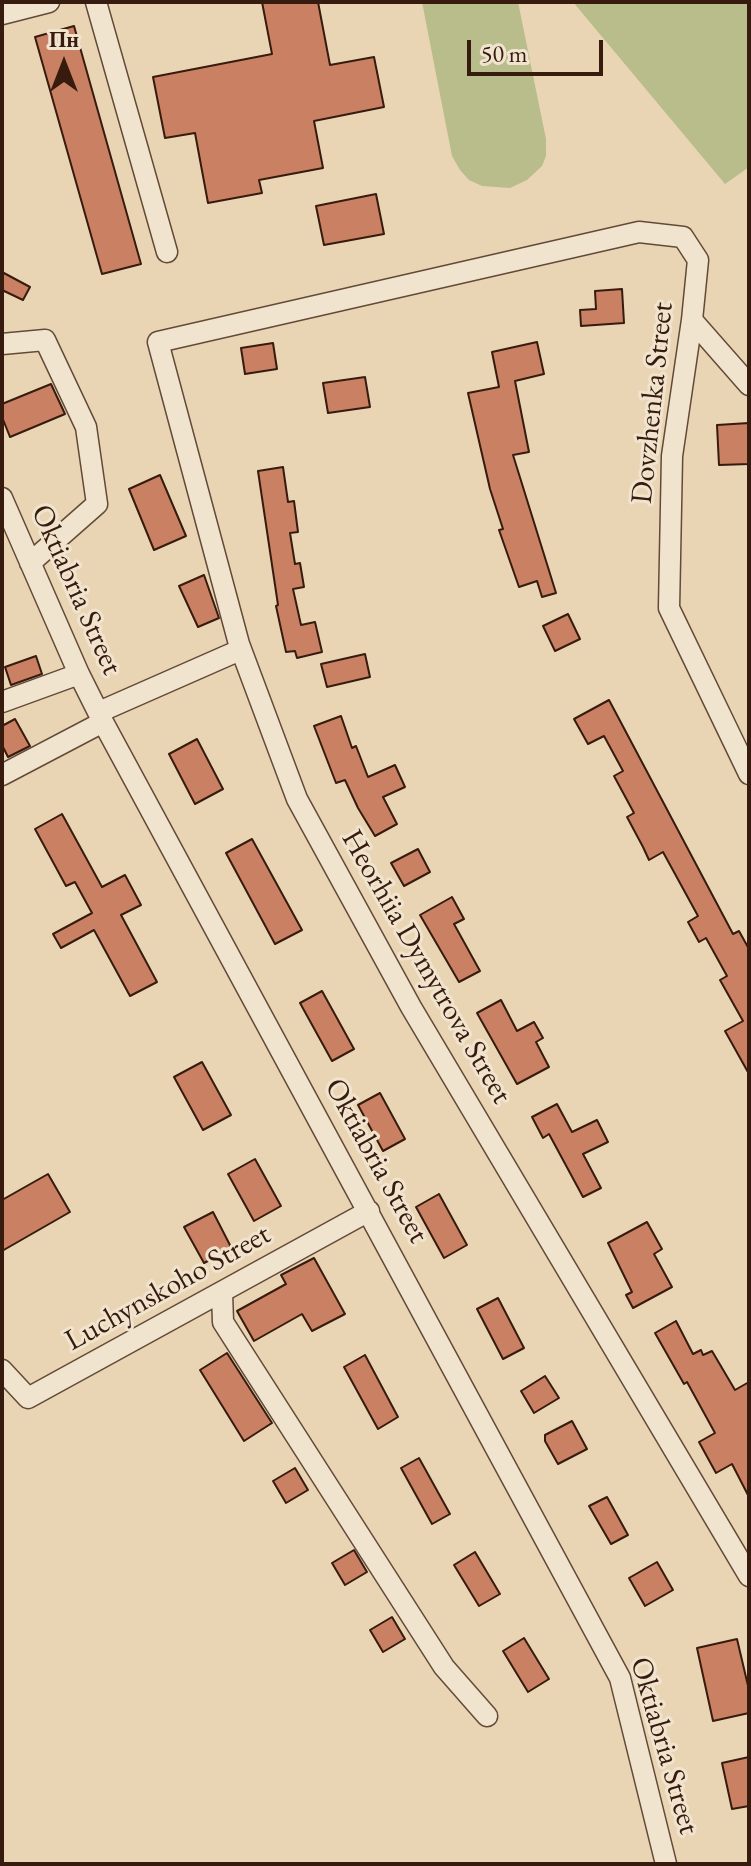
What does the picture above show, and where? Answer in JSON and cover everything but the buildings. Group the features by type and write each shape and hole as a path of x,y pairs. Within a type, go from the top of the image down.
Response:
{"street":[{"path":"2,14 49,2"},
{"path":"96,2 167,252"},
{"name":"Dovzhenka Street","path":"158,342 639,232 683,237 698,260 672,456 669,608 749,774"},
{"path":"692,320 749,385"},
{"path":"2,344 45,340 86,427 97,504 30,563"},
{"name":"Heorhiia Dymytrova Street","path":"158,342 240,650 297,799 411,1007 749,1576"},
{"name":"Oktiabria Street","path":"2,498 101,717 620,1678 666,1864"},
{"path":"2,775 101,717 240,650"},
{"path":"2,702 79,674"},
{"name":"Luchynskoho Street","path":"2,1370 28,1398 369,1211"},
{"path":"222,1293 223,1322 444,1667 487,1716"}],"green space":[{"path":"422,2 518,2 546,139 546,156 542,166 527,180 510,188 482,186 469,180 460,170 452,156"},
{"path":"573,2 749,2 749,167 725,184"}]}
